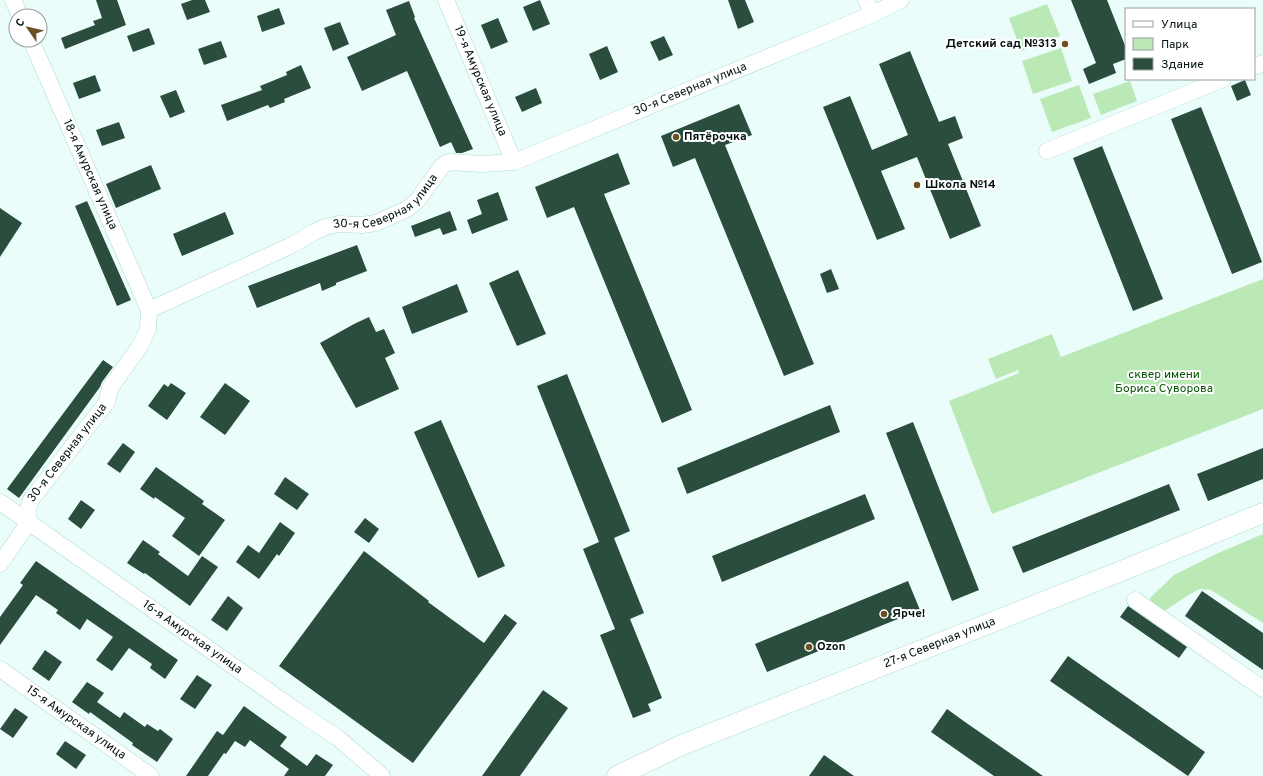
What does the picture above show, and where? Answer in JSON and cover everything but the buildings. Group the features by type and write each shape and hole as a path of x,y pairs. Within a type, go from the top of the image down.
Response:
{"street":[{"name":"19-я Амурская улица","path":"446,0 514,162"},
{"name":"30-я Северная улица","path":"29,522 28,510 31,500 107,402 110,388 140,346 148,329 148,310 290,246 325,227 339,224 362,225 376,223 407,210 416,201 442,166 449,162 483,164 514,162 869,7 901,0"},
{"name":"18-я Амурская улица","path":"34,48 148,310"},
{"path":"1047,150 1221,80"},
{"name":"16-я Амурская улица","path":"0,502 338,738 382,776"},
{"name":"27-я Северная улица","path":"617,776 682,745 1117,573 1263,513"},
{"path":"0,564 29,522"},
{"path":"1135,600 1263,689"},
{"name":"15-я Амурская улица","path":"0,669 151,776"}],"green space":[{"path":"1047,4 1060,36 1021,51 1009,18"},
{"path":"1061,48 1072,81 1033,94 1022,61"},
{"path":"1130,81 1137,101 1101,115 1093,94"},
{"path":"1079,85 1091,118 1052,132 1040,99"},
{"name":"сквер имени Бориса Суворова","path":"1263,279 1263,409 992,514 949,401 1019,373 1018,370 996,379 988,359 1052,334 1061,357"},
{"path":"1263,534 1263,623 1211,590 1200,589 1166,610 1156,612 1150,605 1150,598 1174,575 1216,554"}],"place":[{"name":"Детский сад №313","path":"1065,44"},
{"name":"Пятёрочка","path":"676,137"},
{"name":"Школа №14","path":"917,185"},
{"name":"Ярче!","path":"884,614"},
{"name":"Ozon","path":"809,647"}]}
